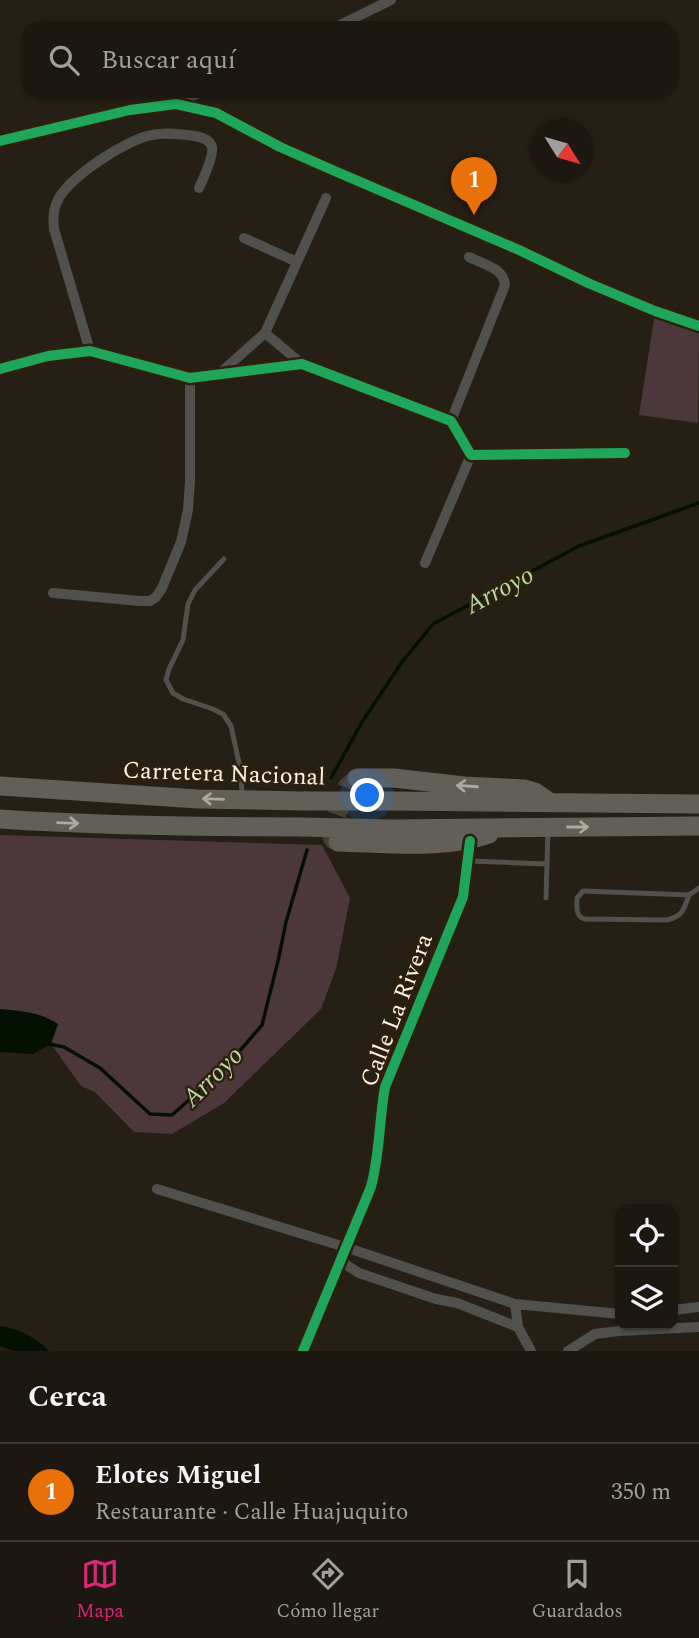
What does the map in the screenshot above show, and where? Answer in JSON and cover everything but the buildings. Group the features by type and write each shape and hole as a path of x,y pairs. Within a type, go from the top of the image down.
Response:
{"highway":[{"path":"356,778 394,778 464,786 525,789 552,803"},
{"name":"Carretera Nacional","path":"0,786 198,799 699,804"},
{"path":"0,819 175,826 391,829 699,827"},
{"path":"338,842 404,844 470,841 510,827"}],"street":[{"path":"348,21 391,0"},
{"path":"0,141 130,110 176,104 188,98"},
{"path":"176,104 216,113 280,147 519,250 588,283 699,326"},
{"path":"90,351 54,229 57,201 89,168 129,143 152,135 180,133 208,142 212,148 211,156 200,188"},
{"path":"219,374 265,333 326,198"},
{"path":"244,238 297,262"},
{"path":"451,421 506,280 497,271 469,257"},
{"path":"265,333 302,364 451,421 471,455"},
{"path":"0,369 48,356 90,351 190,378 302,364"},
{"path":"53,593 150,601 162,589 181,542 188,510 191,481 190,378"},
{"path":"471,455 625,453"},
{"path":"425,563 471,455"},
{"name":"Calle La Rivera","path":"303,1351 371,1187 377,1163 385,1087 463,897 470,841"},
{"path":"157,1189 345,1247 515,1304 615,1314"},
{"path":"340,1261 359,1273 436,1299 457,1303 518,1327"},
{"path":"515,1304 518,1327 531,1351"},
{"path":"678,1309 699,1307"},
{"path":"568,1351 595,1334 699,1327"}],"lane":[{"path":"224,559 195,590 188,604 183,640 166,680 173,693 213,709 223,715 231,726 241,772 242,800"},
{"path":"547,898 548,827"},
{"path":"468,861 547,864"},
{"path":"689,895 583,891 577,898 577,913 585,919 667,920 676,918 683,911 689,895 699,888"}],"shaded area":[{"path":"655,313 699,328 698,423 639,415"},
{"path":"0,835 322,845 350,898 336,969 321,1009 224,1103 172,1134 134,1132 95,1092 81,1086 51,1044 0,1029"},
{"path":"0,1009 23,1011 58,1024 51,1044 33,1054 0,1052"},
{"path":"0,1326 26,1334 49,1351 14,1351 0,1346"}],"waterway":[{"name":"Arroyo","path":"331,778 362,722 402,662 433,624 579,546 699,503"},
{"name":"Arroyo","path":"49,1044 64,1047 100,1068 150,1114 172,1115 225,1068 262,1025 286,922 307,850"}],"tunnel":[{"path":"336,841 331,833 334,822 347,787 357,778"}],"cycle path":[{"path":"0,141 130,110 176,104 216,113 280,147 519,250 588,283 699,326"},
{"path":"0,369 48,356 90,351 190,378 302,364 451,421 471,455 625,453"},
{"path":"303,1351 371,1187 385,1087 463,897 470,841"}],"place":[{"name":"Elotes Miguel","path":"474,215"}]}
